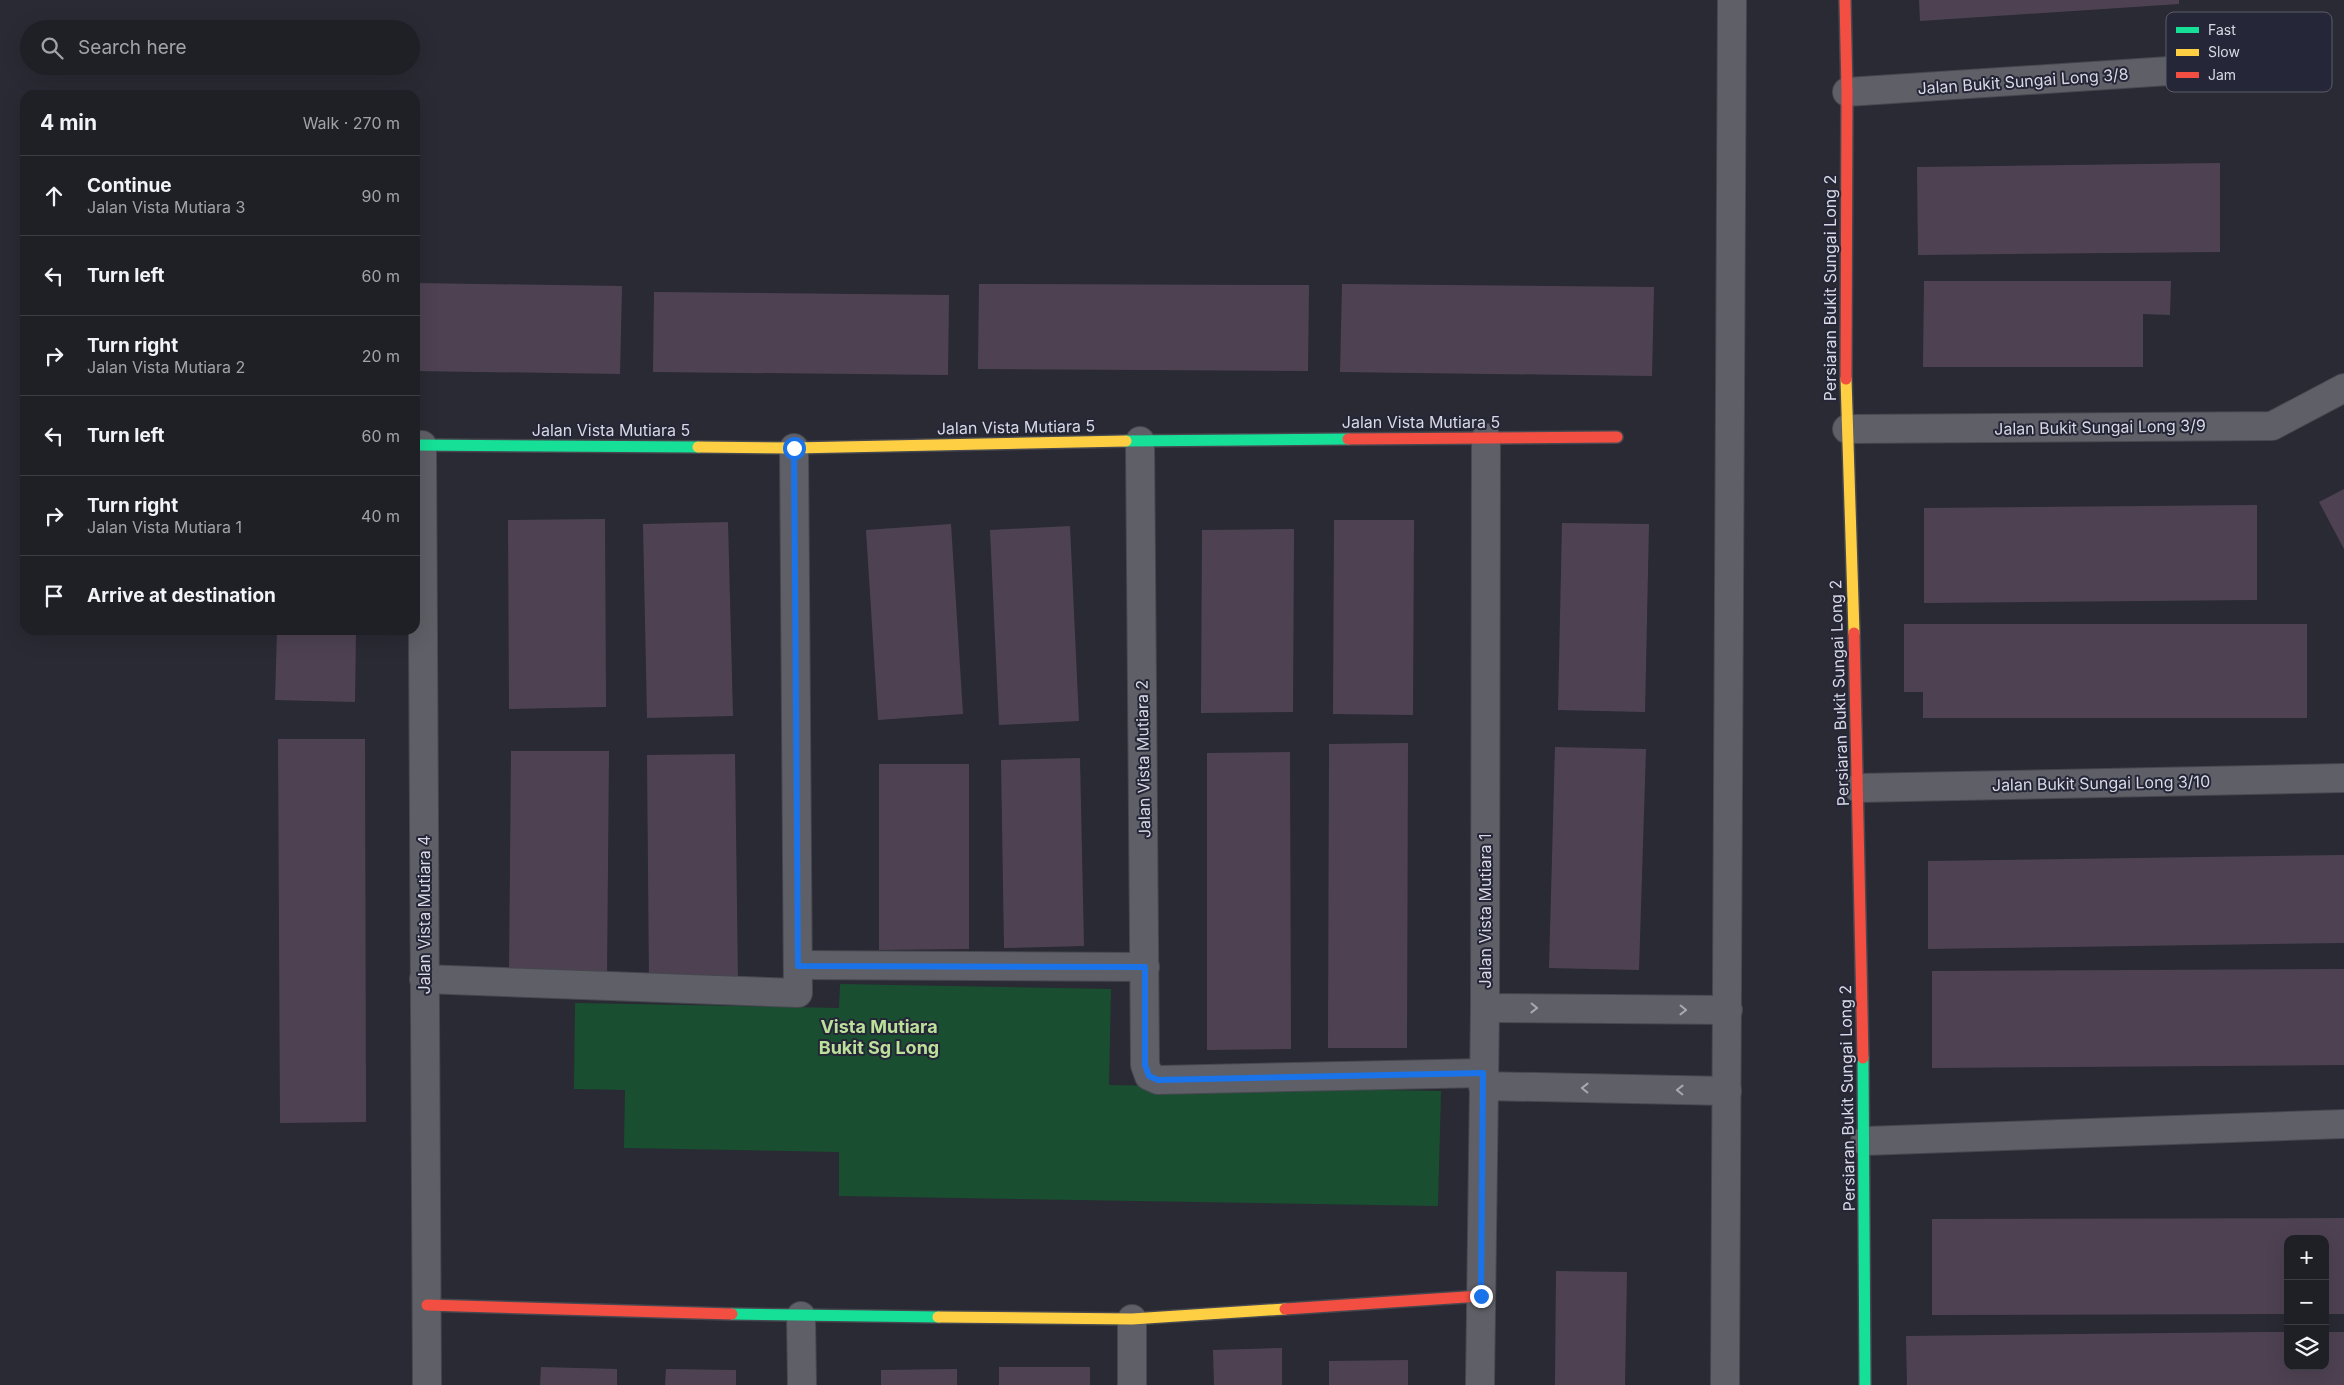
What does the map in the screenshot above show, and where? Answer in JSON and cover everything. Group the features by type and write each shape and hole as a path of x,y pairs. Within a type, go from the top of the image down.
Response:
{"street":[{"path":"1725,1385 1732,0"},
{"name":"Persiaran Bukit Sungai Long 2","path":"1845,0 1847,92 1847,429 1858,788 1865,1141 1865,1385"},
{"name":"Jalan Bukit Sungai Long 3/8","path":"1847,92 2166,71"},
{"name":"Jalan Bukit Sungai Long 3/9","path":"1847,429 2272,426 2344,388"},
{"name":"Jalan Vista Mutiara 5","path":"420,445 794,448 1140,440 1617,437"},
{"name":"Jalan Vista Mutiara 1","path":"1480,1385 1485,1008 1486,438"},
{"name":"Jalan Vista Mutiara 2","path":"1140,440 1145,1065 1149,1076 1158,1080 1483,1080"},
{"path":"424,980 798,992 794,448"},
{"name":"Jalan Vista Mutiara 4","path":"420,552 427,1385"},
{"name":"Jalan Bukit Sungai Long 3/10","path":"1858,788 2344,778"},
{"path":"798,966 1145,967"},
{"path":"1485,1008 1728,1010"},
{"path":"1483,1080 1727,1091"},
{"path":"1865,1141 2344,1124"},
{"path":"426,1305 801,1316 1132,1319 1481,1296"},
{"path":"801,1316 802,1385"},
{"path":"1132,1319 1132,1385"}],"green space":[{"path":"840,984 1111,989 1109,1085 1441,1091 1438,1206 839,1196 839,1152 624,1148 625,1090 574,1089 575,1003 839,1008"}],"building":[{"path":"1919,0 2179,0 2179,4 1920,21"},
{"path":"2220,163 2220,252 1918,255 1917,167"},
{"path":"1924,281 2171,281 2170,315 2143,314 2143,367 1923,367"},
{"path":"420,283 622,286 620,374 420,371"},
{"path":"979,284 1309,285 1308,371 978,369"},
{"path":"1342,284 1654,287 1652,376 1340,372"},
{"path":"654,292 949,295 948,375 653,372"},
{"path":"2344,489 2344,549 2319,502"},
{"path":"2257,505 2257,600 1924,603 1924,508"},
{"path":"605,519 606,707 509,709 508,520"},
{"path":"1334,520 1414,520 1413,715 1333,714"},
{"path":"728,522 733,716 647,718 643,524"},
{"path":"1562,523 1649,524 1645,712 1558,710"},
{"path":"951,524 963,714 878,720 866,530"},
{"path":"1070,526 1079,721 999,725 990,530"},
{"path":"1294,529 1293,712 1201,713 1202,530"},
{"path":"1904,624 2307,624 2307,718 1923,718 1923,692 1904,692"},
{"path":"277,635 356,635 355,702 275,700"},
{"path":"278,739 365,739 366,1122 280,1123"},
{"path":"1408,743 1407,1048 1328,1048 1329,744"},
{"path":"1555,747 1646,749 1639,970 1549,968"},
{"path":"511,751 609,751 607,977 509,976"},
{"path":"1290,752 1291,1049 1207,1050 1207,753"},
{"path":"735,754 738,983 649,984 647,755"},
{"path":"1080,758 1084,946 1004,948 1001,760"},
{"path":"879,764 969,764 969,949 879,950"},
{"path":"2344,855 2344,943 1928,949 1928,861"},
{"path":"2344,969 2344,1065 1932,1068 1932,971"},
{"path":"2344,1218 2344,1314 2329,1314 2329,1235 2284,1235 2284,1314 1932,1315 1932,1219"},
{"path":"1556,1271 1627,1272 1625,1385 1555,1385"},
{"path":"2284,1332 2284,1370 2329,1370 2329,1332 2344,1332 2344,1385 1907,1385 1906,1336"},
{"path":"1282,1348 1282,1385 1214,1385 1213,1350"},
{"path":"1408,1360 1408,1385 1329,1385 1329,1361"},
{"path":"541,1367 617,1369 617,1385 540,1385"},
{"path":"999,1367 1090,1367 1090,1385 999,1385"},
{"path":"666,1369 736,1370 736,1385 665,1385"},
{"path":"957,1369 957,1385 881,1385 881,1370"}],"traffic: fast":[{"path":"1126,441 1348,439"},
{"path":"420,445 698,447"},
{"path":"1863,1058 1865,1385"},
{"path":"732,1314 938,1317"}],"traffic: slow":[{"path":"1846,379 1854,633"},
{"path":"698,447 794,448 1126,441"},
{"path":"938,1317 1132,1319 1285,1309"}],"traffic: jam":[{"path":"1845,0 1847,92 1846,379"},
{"path":"1348,439 1617,437"},
{"path":"1854,633 1863,1058"},
{"path":"1285,1309 1481,1296"},
{"path":"427,1305 732,1314"}],"district":[{"name":"Vista Mutiara Bukit Sg Long","path":"879,1037"}],"route":[{"path":"794,448 798,966 1145,967 1145,1065 1149,1076 1158,1080 1483,1073 1481,1296"}]}
